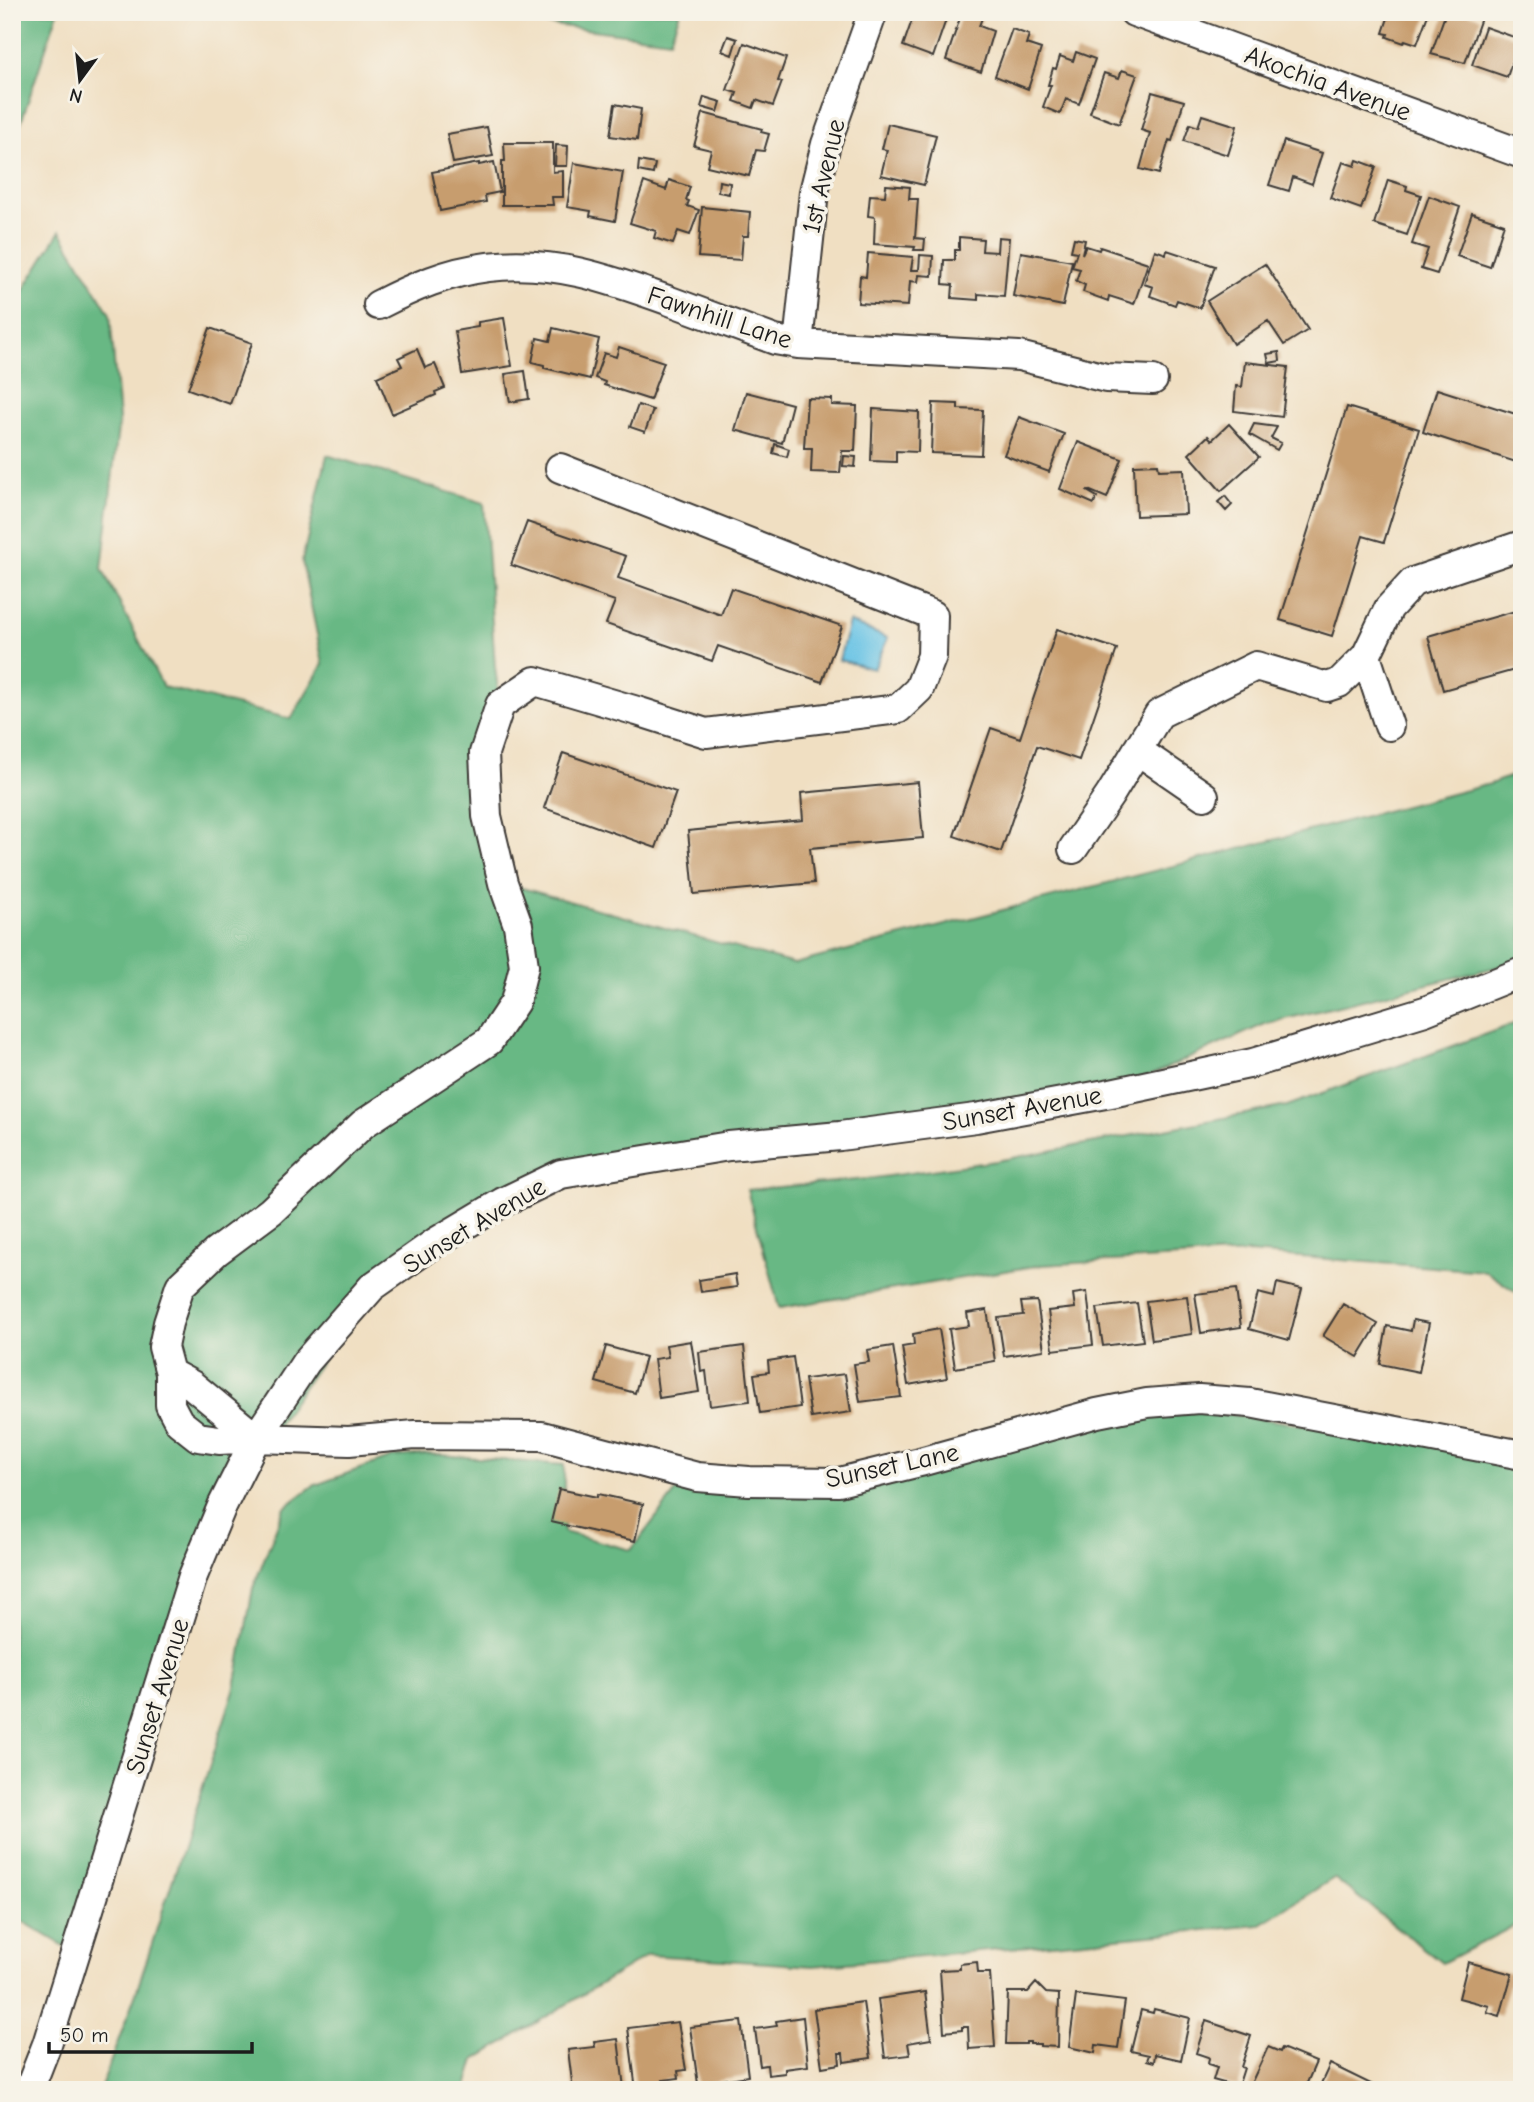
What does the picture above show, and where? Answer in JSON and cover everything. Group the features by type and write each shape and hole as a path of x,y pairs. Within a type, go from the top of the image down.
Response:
{"street":[{"name":"1st Avenue","path":"798,344 814,192 826,144 873,12"},
{"name":"Akochia Avenue","path":"1134,12 1522,154"},
{"name":"Fawnhill Lane","path":"378,305 412,287 449,274 488,267 527,265 566,269 604,278 775,340 798,344 1019,356 1106,378 1153,380"},
{"path":"257,1438 192,1385 170,1373 163,1347 180,1286 216,1252 271,1211 363,1124 489,1041 515,1002 524,965 518,925 503,883 487,816 484,753 499,705 535,681 706,733 898,709 919,689 932,656 933,615 560,468"},
{"path":"1073,849 1110,795 1159,714 1256,666 1327,687 1339,683 1366,656 1389,608 1413,582 1522,545"},
{"path":"1366,656 1389,726"},
{"path":"1137,750 1204,796"},
{"name":"Sunset Avenue","path":"29,2090 56,2018 194,1576 222,1506 257,1438 306,1362 372,1287 436,1242 503,1202 561,1174 729,1146 840,1136 976,1118 1254,1063 1425,1011 1522,972"},
{"name":"Sunset Lane","path":"257,1438 349,1441 415,1435 542,1436 697,1477 749,1481 839,1482 1097,1413 1147,1403 1199,1399 1250,1403 1522,1455"}],"green space":[{"path":"12,12 58,12 17,134 12,133"},
{"path":"491,12 680,12 670,40 491,17"},
{"path":"60,231 110,314 119,419 102,569 163,687 291,719 323,664 302,561 327,455 484,503 500,705 484,753 504,883 794,964 1490,784 1522,772 1522,961 1265,1024 1111,1093 561,1174 372,1287 222,1506 76,1953 12,1915 12,308"},
{"path":"1522,1021 1522,1296 1485,1271 1248,1253 1042,1265 779,1308 747,1190 867,1179 996,1161 1287,1106"},
{"path":"1147,1403 1522,1455 1522,1922 1442,1963 1334,1878 1259,1925 813,1966 648,1955 475,2060 466,2090 100,2090 137,1990 235,1687 253,1588 284,1508 313,1486 392,1457 429,1454 564,1465 564,1532 631,1550 678,1489 749,1481 839,1482"}],"water":[{"path":"849,622 888,638 874,669 839,660"}],"building":[{"path":"915,12 948,14 933,57 903,46"},
{"path":"962,12 982,18 979,26 993,31 981,72 946,60"},
{"path":"1390,12 1429,12 1417,44 1405,40 1404,43 1383,33"},
{"path":"1446,12 1464,12 1481,18 1465,63 1431,54"},
{"path":"1485,27 1520,39 1507,77 1472,65"},
{"path":"1012,29 1029,35 1026,44 1041,49 1028,89 995,76"},
{"path":"728,36 737,39 732,55 722,51"},
{"path":"744,43 786,58 778,81 782,82 773,106 756,100 753,108 734,101 737,93 727,90"},
{"path":"1076,52 1095,59 1079,104 1066,99 1060,114 1043,107 1051,85 1048,85 1053,68 1056,69 1060,56 1073,61"},
{"path":"1522,62 1522,84 1515,82"},
{"path":"1122,70 1137,75 1119,124 1090,113 1104,73 1119,78"},
{"path":"1152,92 1184,101 1159,174 1140,169 1150,133 1141,130"},
{"path":"704,97 721,102 718,112 701,107"},
{"path":"615,104 641,109 637,140 610,136"},
{"path":"703,113 762,129 761,132 769,134 764,151 756,150 749,176 707,166 711,150 694,146"},
{"path":"1202,115 1237,126 1228,155 1184,141 1190,124 1198,127"},
{"path":"888,124 936,135 924,185 881,175 887,150 882,149"},
{"path":"487,127 493,156 453,163 447,134"},
{"path":"1284,141 1322,153 1312,184 1293,177 1289,191 1269,185"},
{"path":"504,143 553,143 553,172 563,171 563,197 552,197 553,205 502,205"},
{"path":"556,145 568,146 567,166 555,166"},
{"path":"1357,160 1376,167 1361,209 1330,198 1343,162 1355,166"},
{"path":"639,161 655,164 653,174 638,171"},
{"path":"494,162 500,192 485,195 486,202 440,211 432,172"},
{"path":"574,163 623,172 615,221 590,216 591,211 567,207"},
{"path":"669,180 690,187 687,206 699,210 690,235 678,231 673,244 654,238 656,231 630,223 644,182 666,190"},
{"path":"1388,180 1407,186 1406,190 1421,195 1407,235 1374,224"},
{"path":"719,181 730,183 729,194 718,192"},
{"path":"886,185 910,187 909,199 918,199 915,238 925,239 924,250 874,244 875,217 868,216 870,195 885,196"},
{"path":"1429,196 1460,207 1437,274 1421,269 1428,249 1412,244"},
{"path":"702,207 750,212 748,236 743,236 741,260 698,257"},
{"path":"1472,213 1504,224 1490,267 1457,256"},
{"path":"959,237 983,239 982,251 997,252 998,237 1009,238 1004,296 978,294 978,300 952,298 953,285 943,284 944,260 955,260 955,250 959,250"},
{"path":"1074,238 1085,240 1082,254 1086,246 1099,250 1100,247 1148,263 1134,304 1109,296 1108,301 1083,292 1085,285 1076,281 1080,269 1072,267 1077,252 1071,251"},
{"path":"1155,250 1166,254 1167,250 1215,266 1200,308 1177,300 1175,305 1150,296 1153,287 1144,284"},
{"path":"1021,252 1072,261 1063,306 1013,296"},
{"path":"868,253 913,257 911,270 919,270 920,255 933,256 932,276 919,275 918,282 910,281 908,306 858,303 860,276 866,277"},
{"path":"1265,264 1308,330 1284,345 1268,321 1233,344 1207,301"},
{"path":"504,318 512,366 462,374 455,331 478,327 478,322"},
{"path":"210,328 252,343 230,404 188,389"},
{"path":"553,328 599,339 590,379 544,368 544,365 532,362 537,338 550,341"},
{"path":"619,347 664,362 650,400 604,385 605,382 595,378 604,353 616,357"},
{"path":"417,349 425,368 435,364 445,388 435,392 436,395 392,414 377,377 402,366 398,358"},
{"path":"1279,352 1280,361 1269,363 1267,354"},
{"path":"1245,362 1288,367 1282,417 1234,411 1236,386 1242,387"},
{"path":"525,371 529,399 510,402 505,374"},
{"path":"1437,389 1522,416 1522,464 1423,432"},
{"path":"746,392 792,404 782,443 735,430"},
{"path":"807,398 832,399 832,405 857,406 855,451 842,451 840,473 811,472 812,448 804,448"},
{"path":"933,403 958,404 958,409 983,410 981,455 931,453"},
{"path":"638,405 653,410 645,432 630,427"},
{"path":"1347,407 1419,429 1384,542 1363,536 1332,636 1280,620"},
{"path":"873,409 919,412 918,452 896,451 896,462 871,461"},
{"path":"1019,417 1064,434 1049,472 1004,455"},
{"path":"1229,424 1259,457 1221,491 1189,454 1208,436 1212,440"},
{"path":"1254,424 1277,427 1271,438 1281,443 1277,450 1249,434"},
{"path":"1078,442 1122,459 1107,498 1087,491 1097,497 1094,504 1060,489"},
{"path":"775,444 789,449 787,457 773,453"},
{"path":"844,456 856,457 855,467 843,466"},
{"path":"1158,464 1159,470 1184,469 1186,514 1136,516 1134,465"},
{"path":"1225,496 1232,505 1226,511 1218,502"},
{"path":"527,522 626,556 618,578 721,615 731,588 842,626 822,682 718,646 712,661 606,624 615,601 511,565"},
{"path":"1522,609 1522,668 1443,690 1428,636"},
{"path":"1057,629 1117,649 1079,760 1037,746 1001,852 954,836 991,728 1020,738"},
{"path":"563,753 676,792 656,848 544,808"},
{"path":"918,782 923,838 810,848 814,883 694,894 688,831 803,820 801,793"},
{"path":"735,1274 737,1287 701,1292 699,1280"},
{"path":"1277,1283 1302,1289 1289,1340 1249,1329 1258,1293 1274,1297"},
{"path":"1236,1289 1241,1327 1201,1333 1195,1294"},
{"path":"1087,1292 1093,1345 1053,1350 1048,1311 1075,1308 1073,1294"},
{"path":"1187,1296 1192,1334 1152,1340 1146,1301"},
{"path":"1037,1301 1044,1350 1004,1356 998,1318 1023,1315 1021,1302"},
{"path":"1137,1303 1143,1341 1103,1346 1097,1308"},
{"path":"1343,1304 1378,1324 1358,1357 1323,1336"},
{"path":"987,1310 995,1361 955,1368 949,1329 969,1326 967,1313"},
{"path":"1413,1320 1429,1323 1419,1372 1380,1364 1387,1326 1411,1331"},
{"path":"939,1329 947,1378 908,1385 902,1347 914,1345 913,1334"},
{"path":"691,1341 699,1392 659,1398 654,1359 668,1357 666,1345"},
{"path":"606,1346 645,1357 635,1393 596,1382"},
{"path":"744,1346 750,1401 710,1406 706,1371 701,1372 699,1352"},
{"path":"893,1346 901,1397 860,1402 854,1364 869,1362 867,1350"},
{"path":"793,1357 800,1407 760,1413 754,1374 769,1372 768,1361"},
{"path":"845,1374 851,1412 811,1418 805,1379"},
{"path":"559,1489 643,1504 635,1541 551,1522"},
{"path":"977,1962 978,1973 990,1973 995,2047 969,2049 968,2027 944,2032 940,1970 960,1969 960,1964"},
{"path":"1468,1962 1512,1974 1500,2016 1487,2012 1489,2006 1459,1998"},
{"path":"1036,1983 1046,1993 1059,1994 1058,2047 1040,2046 1030,2042 1006,2044 1008,1992 1028,1992"},
{"path":"925,1992 931,2039 908,2043 910,2055 885,2058 878,1999"},
{"path":"1076,1995 1125,2001 1118,2048 1096,2045 1095,2053 1069,2047"},
{"path":"863,2002 871,2058 844,2062 843,2053 839,2053 840,2064 822,2067 814,2009"},
{"path":"1154,2009 1190,2018 1181,2060 1155,2054 1154,2062 1147,2060 1149,2055 1131,2051 1141,2010 1153,2013"},
{"path":"803,2017 808,2066 785,2069 785,2073 768,2075 767,2065 760,2066 755,2029 777,2026 776,2021"},
{"path":"741,2021 748,2076 698,2084 690,2027"},
{"path":"1206,2021 1251,2036 1238,2087 1213,2080 1217,2067 1208,2064 1208,2057 1196,2053"},
{"path":"678,2022 686,2070 678,2071 679,2078 663,2080 664,2089 636,2090 628,2028"},
{"path":"618,2039 624,2088 573,2090 568,2050 595,2047 594,2042"},
{"path":"1268,2047 1280,2052 1282,2048 1316,2062 1304,2090 1248,2090"},
{"path":"1330,2064 1375,2086 1374,2090 1318,2090"}]}
